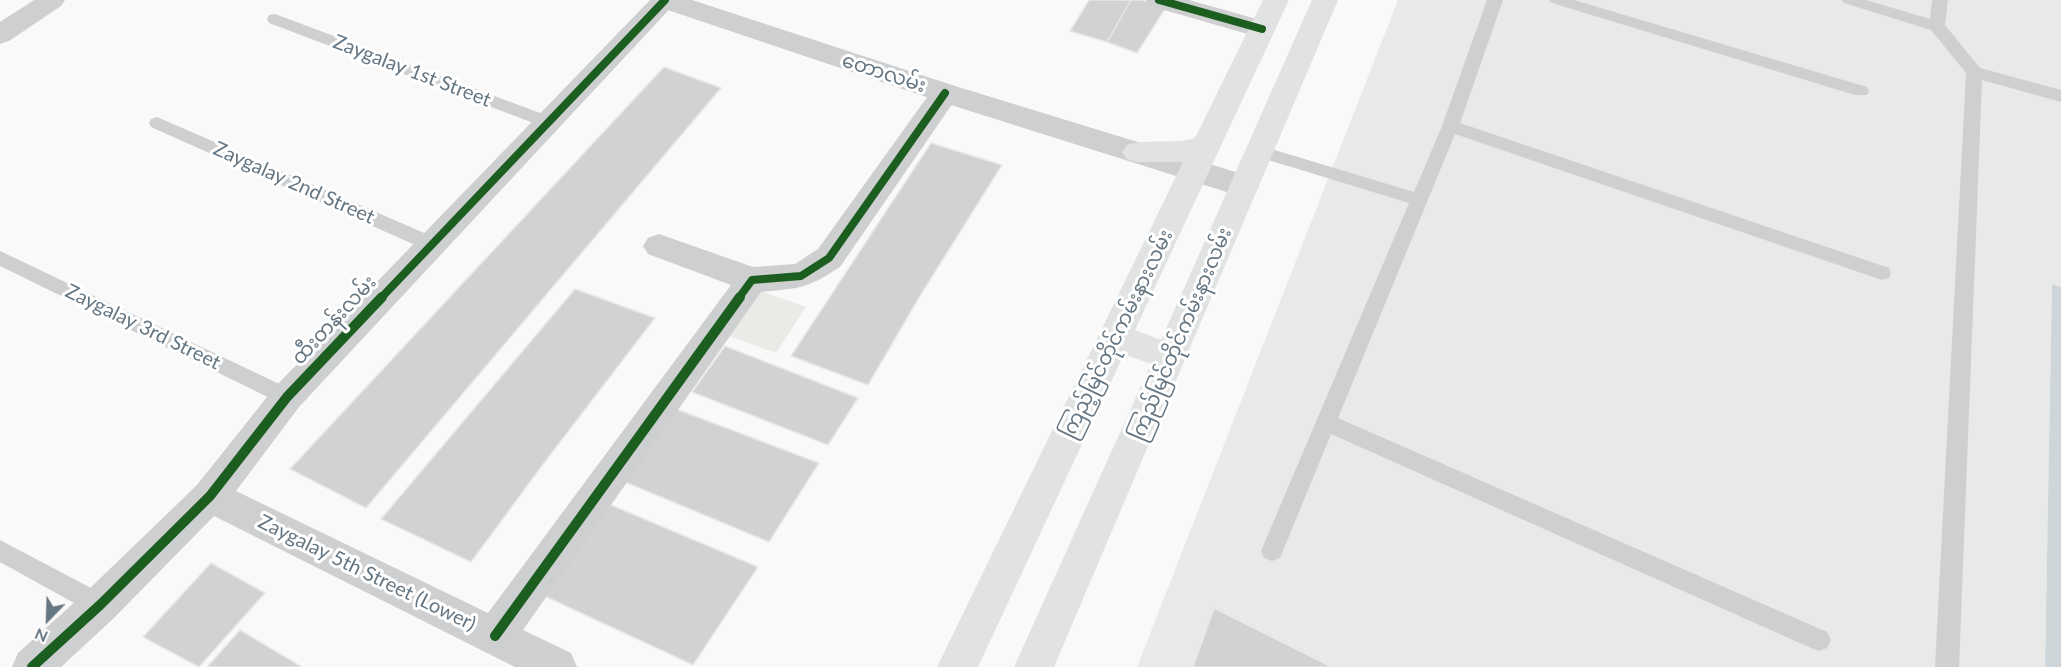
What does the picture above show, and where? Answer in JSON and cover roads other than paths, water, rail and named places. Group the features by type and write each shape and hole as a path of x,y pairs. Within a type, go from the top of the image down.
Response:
{"main road":[{"name":"ကြည့်မြင်တိုင်ကမ်းနားလမ်း","path":"957,667 1276,0"},
{"name":"ကြည်မြင်တိုင်ကမ်းနားလမ်း","path":"1034,667 1108,504 1258,150 1325,0"},
{"path":"1137,152 1185,152 1208,145"},
{"path":"1137,152 1166,176 1180,204"},
{"path":"1115,337 1172,357"}],"street":[{"path":"0,35 52,0"},
{"name":"တောလမ်း","path":"665,0 945,93 1244,186"},
{"name":"ထီးတန်းလမ်း","path":"32,667 100,605 210,496 287,397 665,0"},
{"path":"1159,0 1262,29"},
{"path":"659,246 752,280 801,276 829,258 945,93"},
{"path":"495,636 752,280"},
{"name":"Zaygalay 5th Street (Lower)","path":"210,496 557,667"}],"lane":[{"path":"1272,552 1450,126 1495,0"},
{"path":"1557,0 1860,91"},
{"path":"1849,0 1936,26 1974,72 2061,96"},
{"path":"1936,26 1940,0"},
{"name":"Zaygalay 1st Street","path":"275,19 550,123"},
{"path":"1947,667 1974,72"},
{"name":"Zaygalay 2nd Street","path":"157,123 431,244"},
{"path":"1450,126 1882,273"},
{"path":"1258,150 1419,200"},
{"name":"Zaygalay 3rd Street","path":"0,258 287,397"},
{"path":"1326,422 1819,639"},
{"path":"0,550 100,605"}]}
